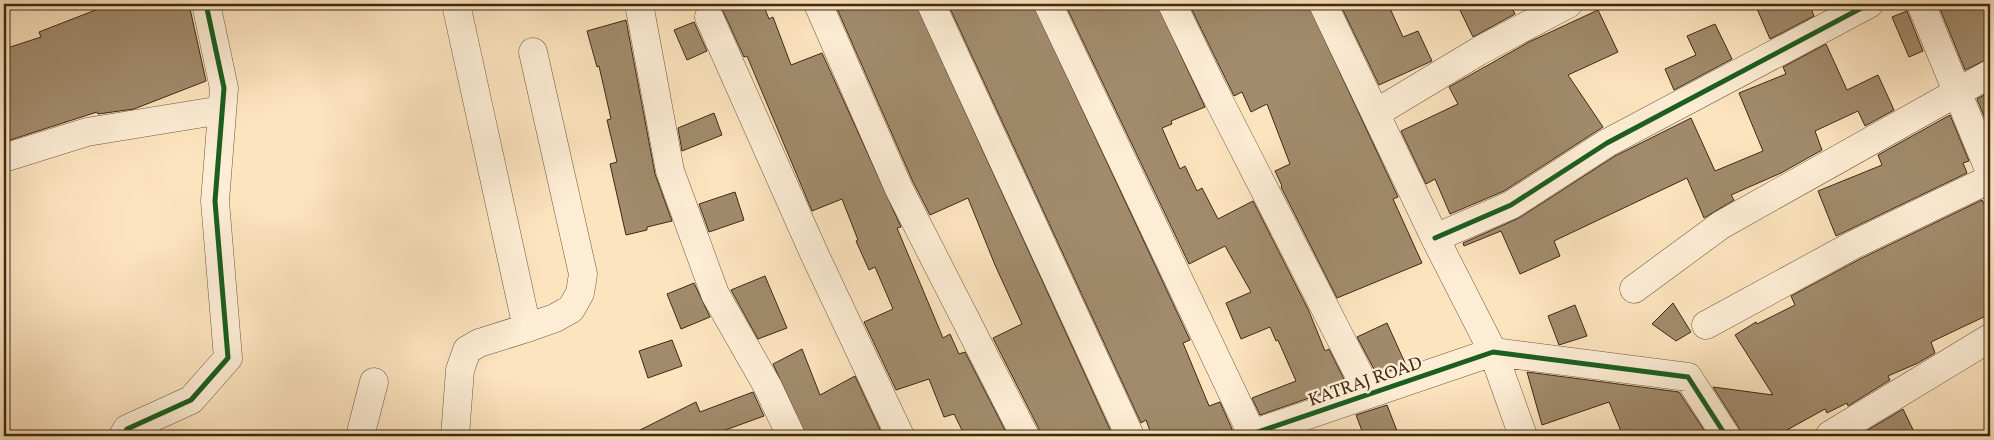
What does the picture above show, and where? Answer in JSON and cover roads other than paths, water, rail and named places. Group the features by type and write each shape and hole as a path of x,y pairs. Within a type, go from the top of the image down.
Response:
{"street":[{"path":"123,436 126,429 191,400 228,358 215,201 224,88 206,4"},
{"path":"456,4 528,328"},
{"path":"639,4 670,171 715,294 768,387 790,436"},
{"path":"818,4 899,189 1025,436"},
{"path":"931,4 1130,436"},
{"path":"1048,4 1249,435"},
{"path":"1172,4 1369,394"},
{"path":"1323,4 1435,238 1493,352 1522,436"},
{"path":"1376,112 1480,51 1568,4"},
{"path":"1435,238 1512,205 1607,143 1869,4"},
{"path":"1920,4 1990,172"},
{"path":"709,17 813,251 900,436"},
{"path":"455,436 460,370 467,350 479,342 528,328 571,309 580,293 583,274 533,52"},
{"path":"1634,289 1721,225 1990,74"},
{"path":"4,158 87,132 222,110"},
{"path":"1706,325 1853,245 1990,179"},
{"path":"1830,435 1990,338"},
{"path":"1493,352 1688,377 1726,436"},
{"name":"KATRAJ ROAD","path":"1249,435 1493,352"},
{"path":"360,436 374,382"}]}
